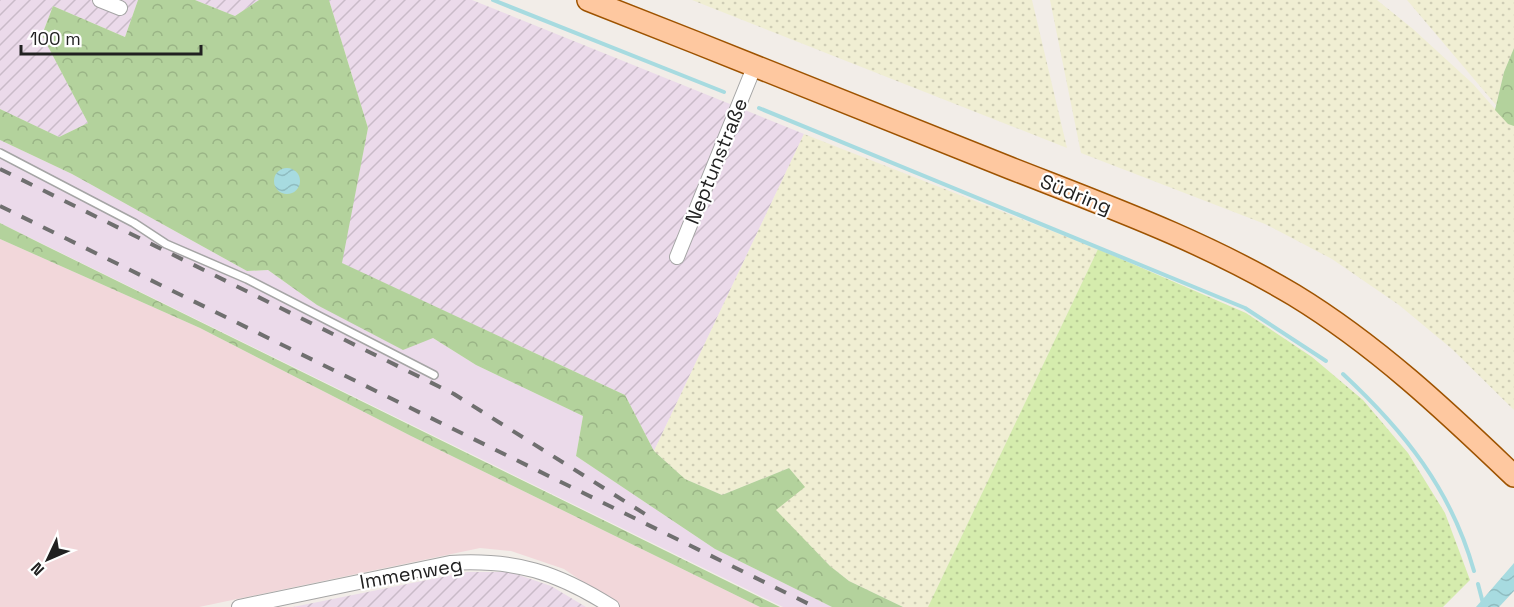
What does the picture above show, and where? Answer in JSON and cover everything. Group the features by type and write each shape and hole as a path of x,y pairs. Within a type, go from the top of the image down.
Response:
{"main road":[{"name":"Südring","path":"588,0 1214,250 1295,296 1371,348 1442,408 1514,476"}],"street":[{"path":"100,0 120,8"},
{"name":"Neptunstraße","path":"677,257 755,65"},
{"name":"Immenweg","path":"239,607 450,563 482,561 512,563 543,571 579,586 612,607"}],"lane":[{"path":"0,153 134,223 166,244 247,279 434,375"}],"shaded area":[{"path":"0,0 138,0 125,37 53,6 42,35 88,123 59,137 0,109"},
{"path":"195,0 259,0 235,16"},
{"path":"329,0 472,0 804,134 654,451 625,395 341,263 368,128"},
{"path":"692,0 1032,0 1067,148"},
{"path":"1050,0 1377,0 1413,29 1473,84 1502,117 1514,124 1514,410 1452,349 1399,305 1332,259 1265,224 1081,153"},
{"path":"1407,0 1514,0 1514,48 1504,72 1496,105"},
{"path":"804,134 1098,249 928,607 903,607 849,581 830,566 775,510 789,468 722,495 685,479 654,451"},
{"path":"0,140 72,174 247,271 268,270 317,305 433,338 476,365 583,416 576,456 715,549 832,607 783,607 0,223"},
{"path":"0,239 200,328 411,436 760,607 620,607 564,569 511,551 480,548 199,607 0,607"},
{"path":"467,572 510,572 551,586 586,607 293,607"}],"green space":[{"path":"138,0 195,0 235,16 259,0 329,0 368,128 342,263 625,395 654,451 685,479 722,495 789,468 805,487 776,510 830,566 849,581 903,607 832,607 715,549 576,456 583,416 476,365 433,338 403,350 317,305 268,270 247,271 72,174 0,140 0,109 59,137 88,123 42,35 53,6 125,37"},
{"path":"1514,48 1514,126 1508,124 1495,110 1504,72"},
{"path":"0,223 780,607 760,607 411,436 200,328 0,239"},
{"path":"1098,249 1246,313 1312,357 1363,400 1408,453 1445,513 1470,580 1443,607 928,607"}],"water":[{"path":"287,168 296,172 300,181 296,190 287,194 278,190 274,181 278,172"},
{"path":"1514,563 1514,591 1499,607 1476,607"}],"waterway":[{"path":"493,0 724,92"},
{"path":"759,108 1245,308 1326,361"},
{"path":"1343,374 1386,417 1423,463 1452,514 1474,571"},
{"path":"1478,584 1484,607"}],"railway":[{"path":"0,169 454,394 653,519"},
{"path":"0,206 815,607"}]}
